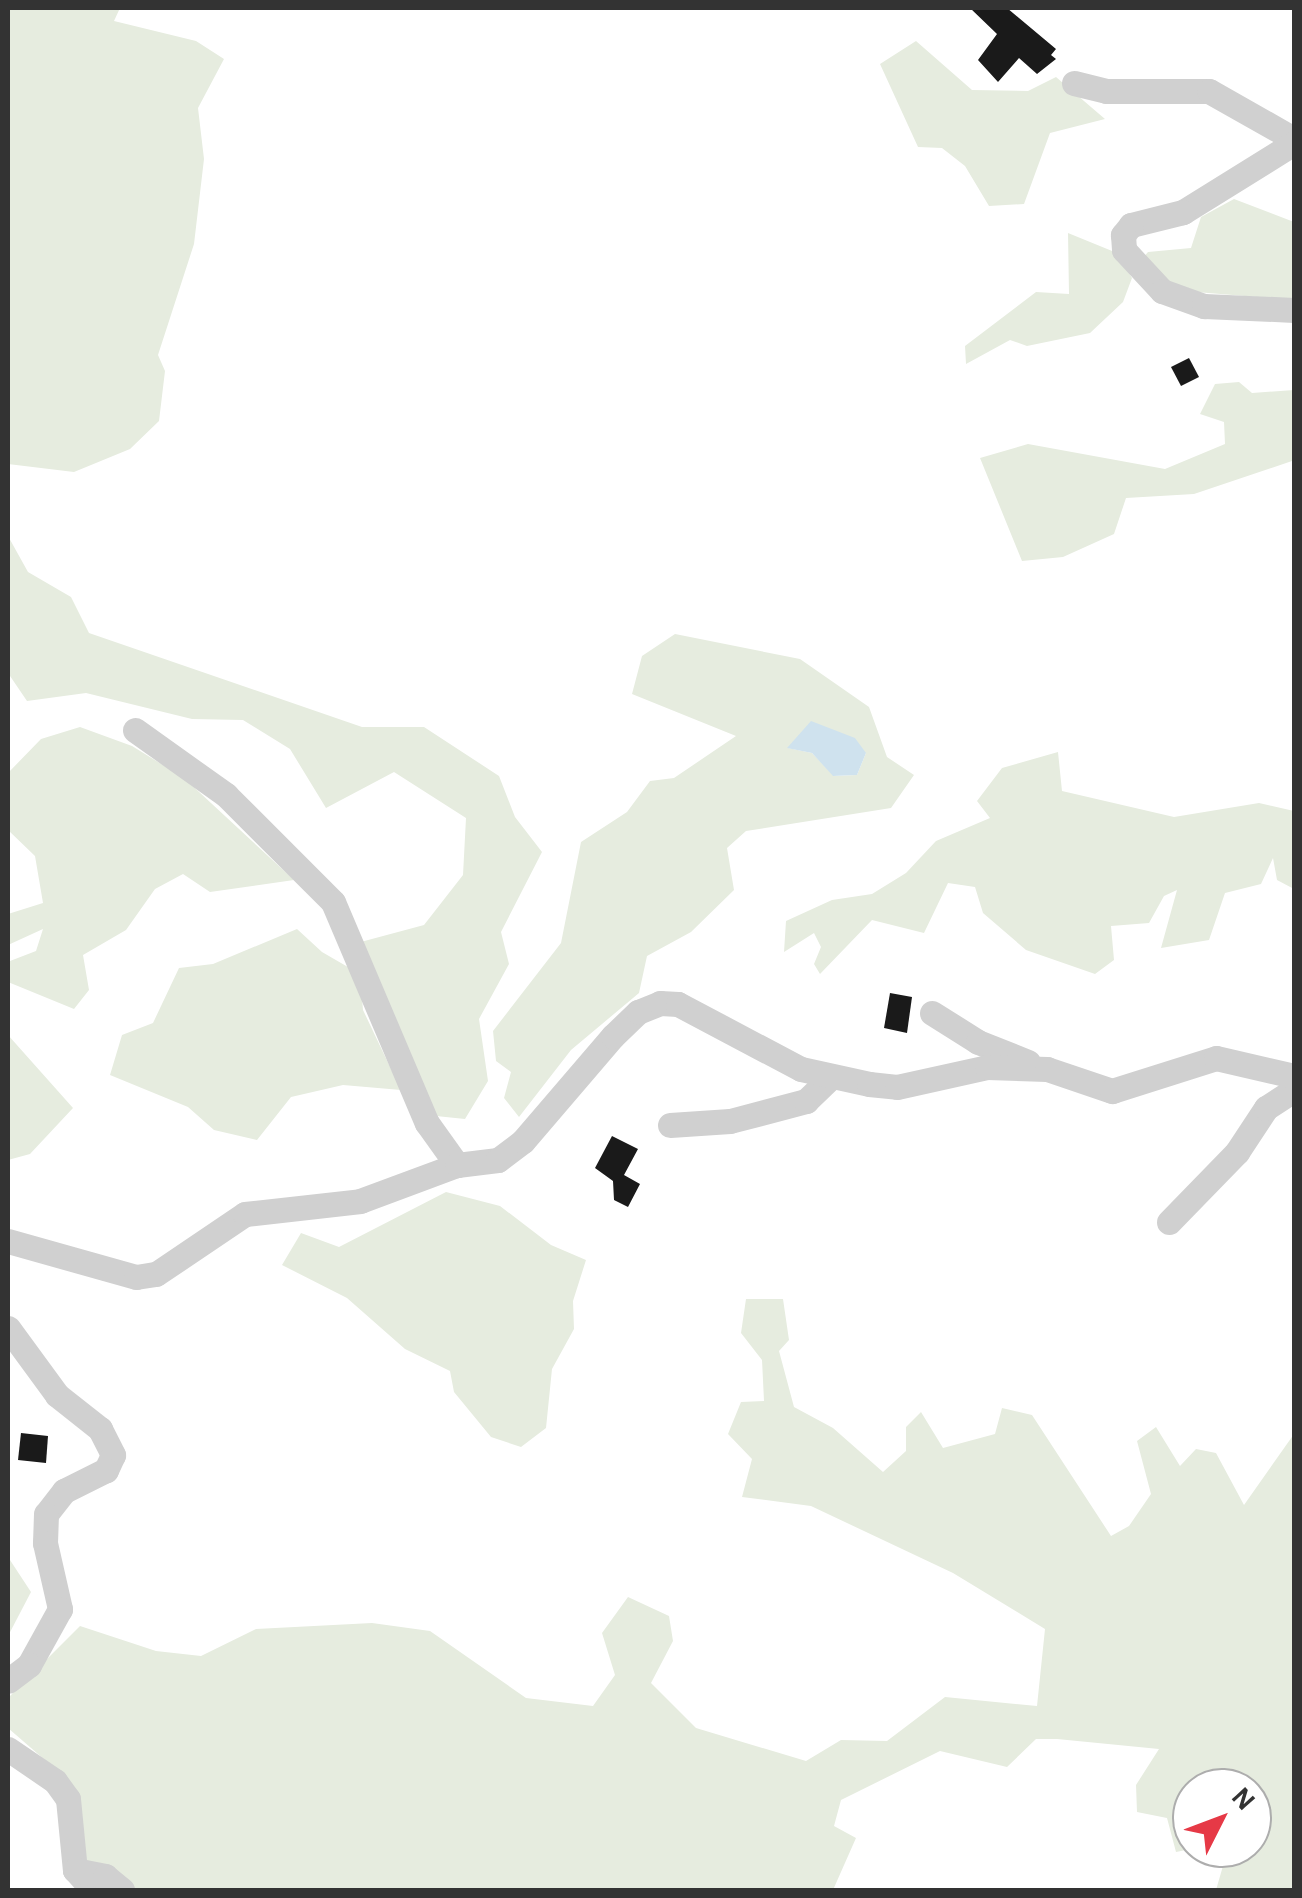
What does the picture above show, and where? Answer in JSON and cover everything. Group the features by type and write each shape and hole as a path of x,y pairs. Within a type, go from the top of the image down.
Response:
{"street":[{"path":"1074,83 1106,91 1209,91 1294,141 1182,212 1132,226 1123,235 1124,250 1162,291 1204,306 1294,310"},
{"path":"135,730 226,795 334,902 427,1123 457,1165"},
{"path":"8,1241 136,1278 156,1274 245,1214 360,1201 457,1165 498,1160 523,1142 613,1036 660,1002 678,1004 801,1070 831,1077 897,1087 988,1067 1047,1069"},
{"path":"932,1013 978,1042 1112,1090 1216,1058 1294,1076"},
{"path":"670,1125 730,1121 806,1100 831,1077"},
{"path":"1169,1222 1237,1152 1266,1108 1294,1090"},
{"path":"8,1328 58,1394 100,1429 113,1455 106,1470 64,1490 46,1514 45,1543 60,1610 29,1665 8,1681"},
{"path":"8,1749 56,1781 68,1799 75,1870 92,1890"},
{"path":"75,1870 105,1876 122,1890"}],"shaded area":[{"path":"8,8 120,8 114,21 196,41 224,59 198,108 204,159 194,244 158,355 165,371 159,421 130,449 74,472 8,464"},
{"path":"916,41 972,90 1028,91 1056,77 1105,119 1050,133 1024,204 989,206 965,166 942,148 918,147 880,64"},
{"path":"1234,199 1294,222 1294,300 1160,289 1137,265 1148,252 1191,248 1201,217"},
{"path":"1068,233 1117,253 1132,278 1123,302 1090,333 1027,346 1010,340 966,364 965,346 1036,292 1069,294"},
{"path":"1239,382 1252,393 1294,390 1292,461 1194,494 1126,498 1114,534 1063,557 1022,561 980,458 1028,444 1165,469 1225,444 1224,422 1200,414 1215,384"},
{"path":"8,536 28,572 71,597 89,633 362,727 424,727 499,776 515,817 542,852 501,932 509,964 479,1019 488,1081 465,1119 436,1116 357,943 424,925 463,875 466,818 394,772 326,808 290,749 243,720 192,719 86,693 27,701 8,673"},
{"path":"675,634 800,659 869,707 887,757 914,775 891,808 746,831 727,848 734,890 691,932 647,956 639,993 571,1050 519,1117 504,1098 511,1072 496,1061 493,1031 561,943 581,842 627,812 650,781 674,778 736,736 632,694 642,656","holes":["788,748 866,753 857,775 834,776 812,753"]},
{"path":"80,727 132,746 184,778 294,880 210,892 183,874 155,889 126,930 83,955 89,990 74,1009 8,982 10,961 36,951 43,929 8,945 8,914 43,903 35,856 8,830 8,773 41,739"},
{"path":"1058,752 1062,791 1174,817 1259,803 1294,811 1294,889 1277,880 1273,858 1261,884 1225,893 1209,940 1161,948 1177,890 1164,896 1149,923 1111,926 1114,960 1095,974 1026,950 983,913 975,887 948,883 924,933 872,920 820,974 814,964 821,947 814,933 784,952 786,921 832,900 872,894 906,873 936,841 990,818 977,801 1002,768"},
{"path":"297,929 322,952 360,974 363,1010 401,1090 343,1085 291,1097 257,1140 214,1130 188,1107 110,1075 122,1035 153,1023 179,968 213,964"},
{"path":"8,1035 73,1108 30,1154 8,1160"},
{"path":"446,1192 500,1206 551,1245 586,1260 573,1301 574,1329 552,1369 546,1428 521,1447 491,1437 454,1392 450,1371 405,1349 347,1298 282,1265 301,1233 339,1247"},
{"path":"746,1299 783,1299 789,1340 779,1351 794,1407 833,1428 883,1472 906,1451 906,1427 921,1412 943,1448 995,1434 1002,1408 1032,1415 1111,1536 1129,1526 1151,1494 1137,1441 1156,1427 1180,1466 1196,1449 1216,1453 1244,1505 1294,1434 1294,1890 1216,1890 1222,1868 1272,1868 1272,1768 1172,1768 1172,1837 1167,1818 1137,1812 1136,1785 1159,1749 1057,1739 1036,1739 1007,1767 940,1751 841,1800 834,1826 856,1838 833,1890 131,1890 81,1863 53,1767 8,1728 8,1698 80,1626 156,1651 201,1656 256,1629 372,1623 430,1631 526,1698 593,1706 615,1675 602,1633 628,1597 669,1616 673,1641 651,1683 696,1728 806,1761 841,1740 887,1741 945,1697 1037,1706 1045,1629 953,1573 811,1506 742,1497 752,1459 728,1434 741,1402 764,1401 762,1360 741,1333"},
{"path":"8,1557 31,1592 8,1636"}],"water":[{"path":"811,721 855,738 866,753 857,775 833,776 812,753 787,748"}],"building":[{"path":"970,8 1007,8 1056,49 1051,55 1056,59 1037,74 1019,58 998,82 978,60 997,34"},
{"path":"1189,358 1199,377 1181,386 1171,367"},
{"path":"890,993 912,997 907,1033 884,1028"},
{"path":"612,1136 638,1149 624,1175 640,1184 628,1207 614,1200 613,1181 595,1168"},
{"path":"21,1433 48,1436 46,1463 18,1460"}]}
